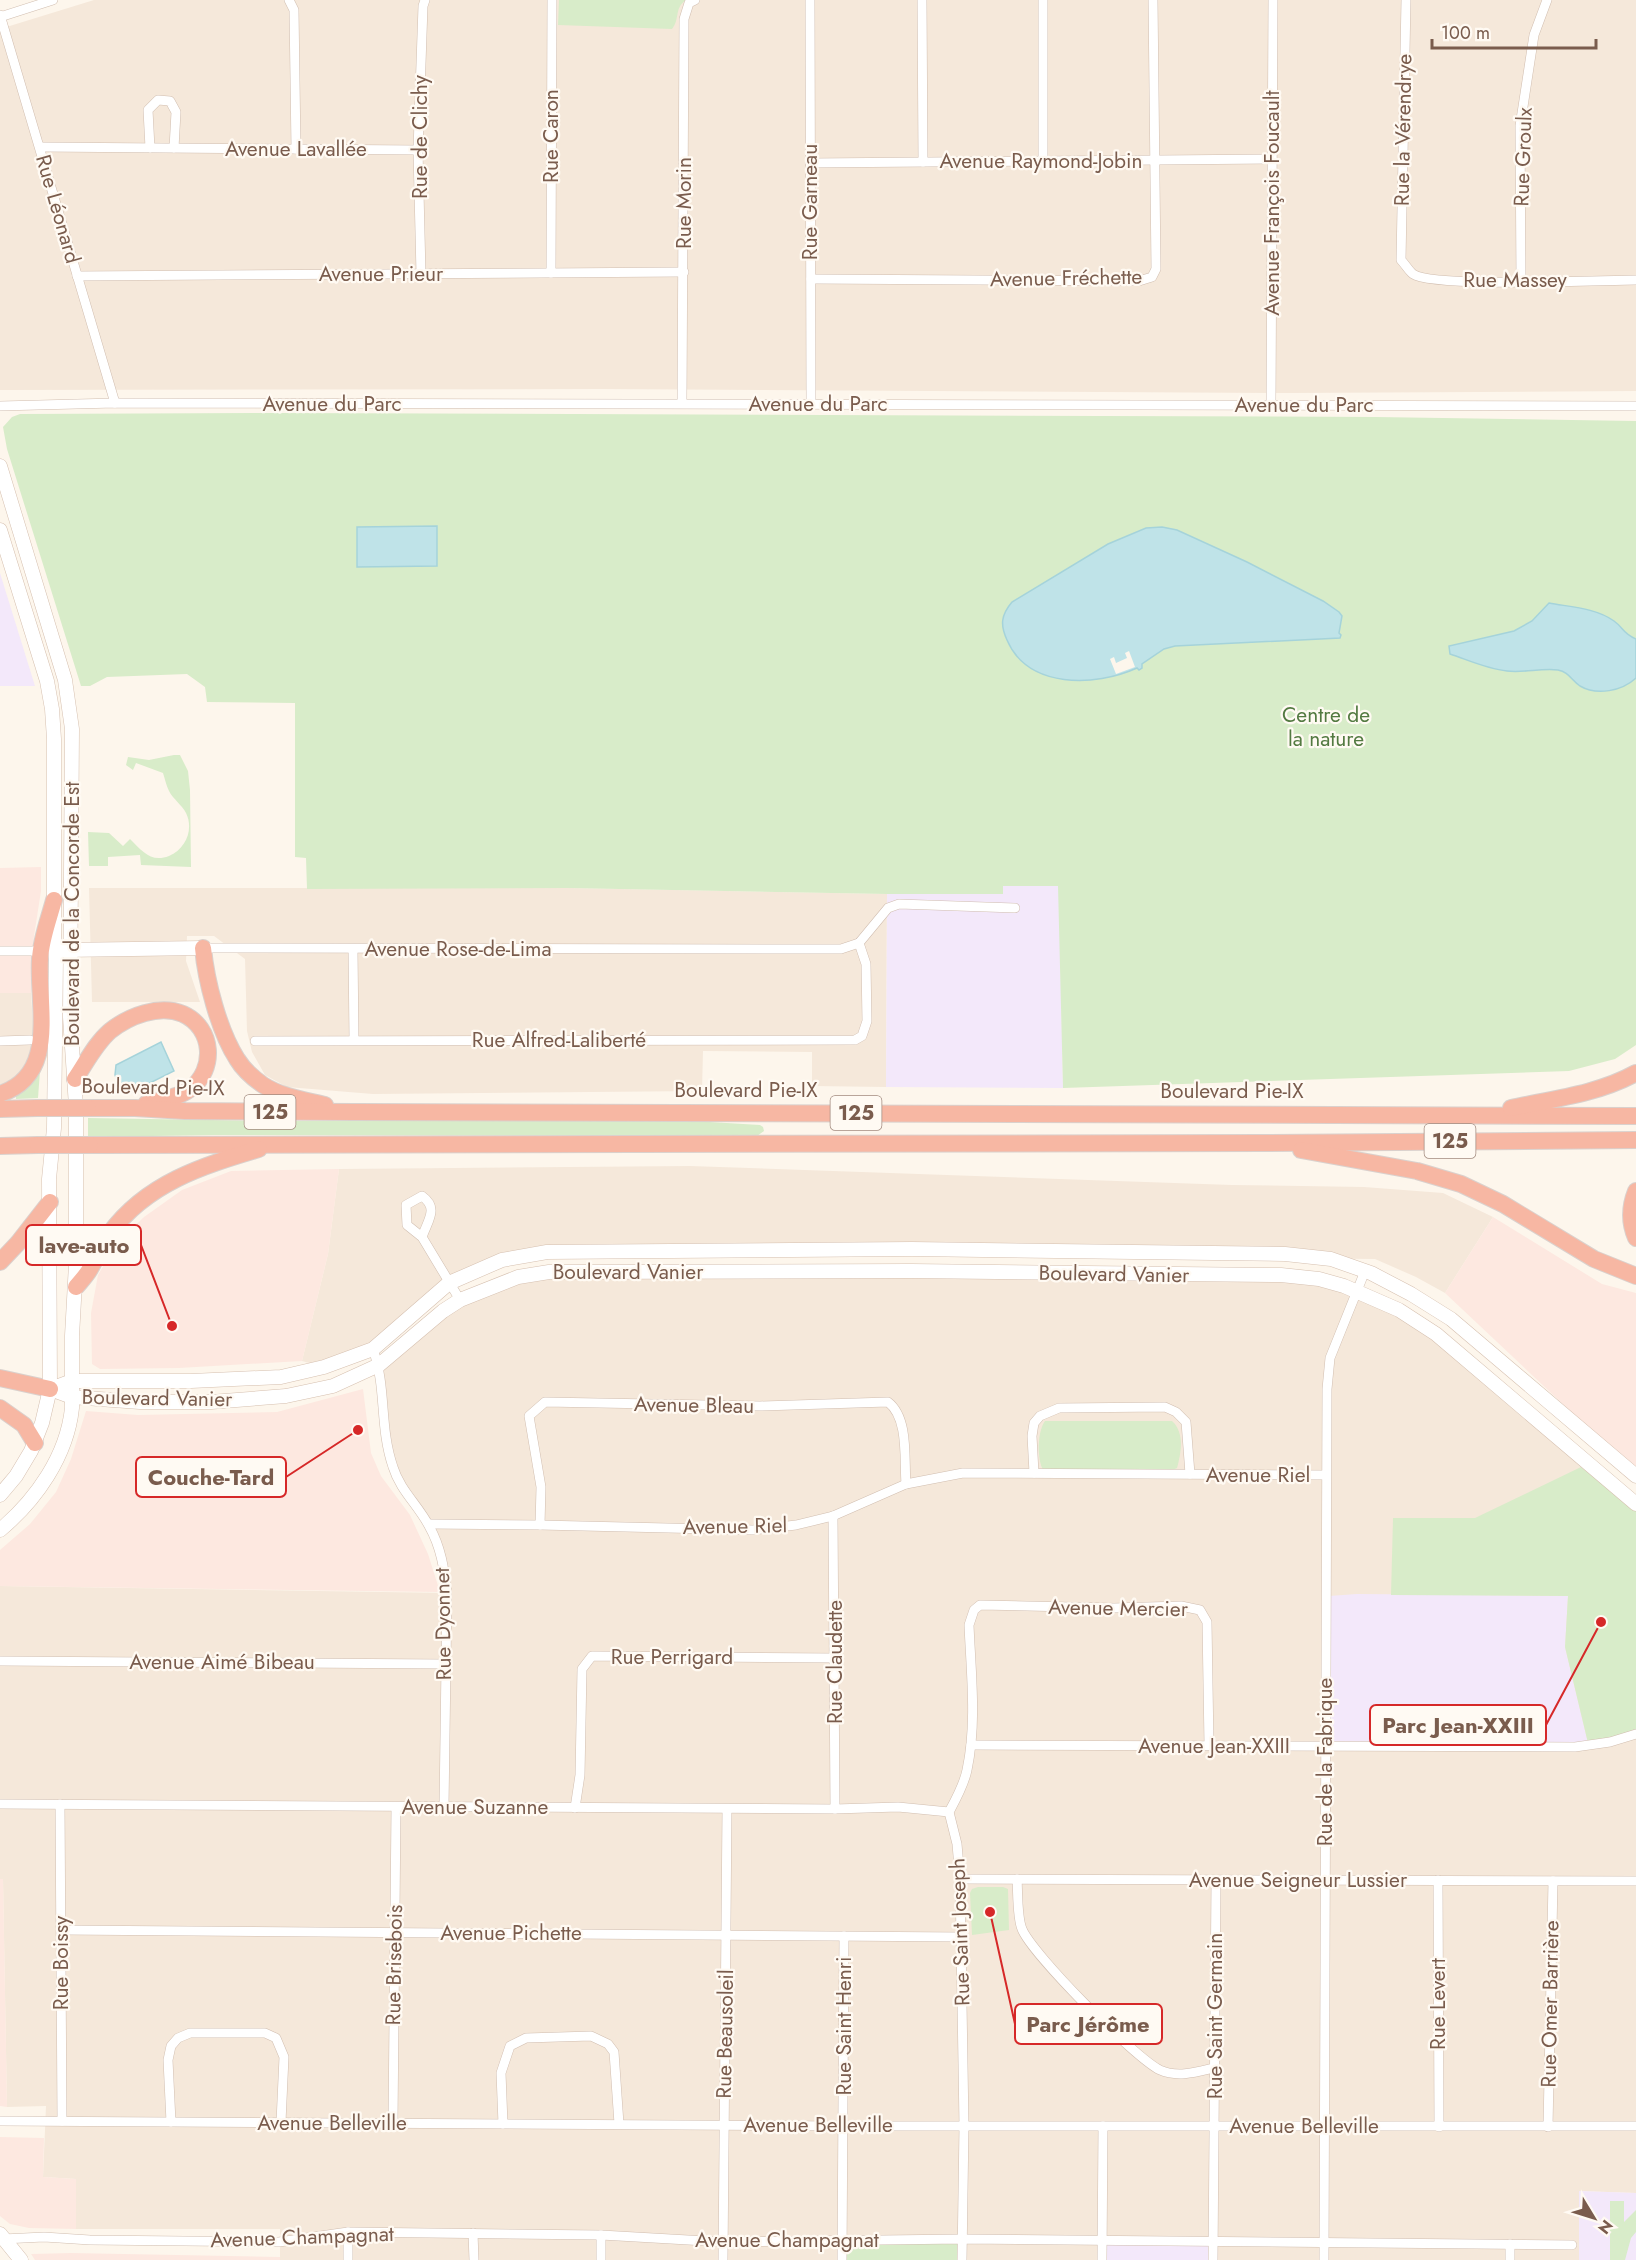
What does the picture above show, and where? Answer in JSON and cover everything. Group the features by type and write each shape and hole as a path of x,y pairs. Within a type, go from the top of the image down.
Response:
{"highway":[{"path":"0,1094 27,1077 38,1058 54,900"},
{"path":"203,948 212,994 223,1027 235,1057 244,1069 261,1084 284,1095 355,1112"},
{"path":"75,1079 102,1040 127,1020 161,1011 176,1012 186,1016 201,1029 208,1045 208,1063 202,1076 183,1093 135,1108"},
{"path":"1478,1115 1586,1092 1636,1073"},
{"name":"Boulevard Pie-IX","path":"0,1109 1636,1116"},
{"name":"125","path":"0,1146 278,1143 1264,1143 1636,1140"},
{"path":"76,1287 90,1269 110,1232 156,1189 201,1166 278,1143"},
{"path":"1264,1143 1417,1172 1461,1184 1503,1204 1594,1259 1636,1276"},
{"path":"1636,1191 1631,1217 1636,1238"},
{"path":"0,1262 50,1202"},
{"path":"0,1378 50,1389"},
{"path":"0,1408 24,1425 35,1443"}],"street":[{"path":"0,16 53,0"},
{"path":"290,0 294,10 296,149"},
{"name":"Rue de Clichy","path":"421,274 418,150 425,0"},
{"name":"Rue Caron","path":"551,273 552,0"},
{"name":"Rue Garneau","path":"810,0 812,404"},
{"path":"922,0 922,162"},
{"path":"1043,0 1043,161"},
{"name":"Avenue Fréchette","path":"811,279 1138,280 1152,277 1156,269 1154,0"},
{"name":"Avenue François Foucault","path":"1271,405 1274,0"},
{"name":"Rue la Vérendrye","path":"1401,260 1406,0"},
{"name":"Rue Groulx","path":"1521,281 1520,126 1534,35 1547,0"},
{"name":"Rue Morin","path":"682,403 684,20 692,2"},
{"name":"Rue Léonard","path":"0,16 115,403"},
{"path":"150,148 148,110 158,100 170,101 176,112 174,148"},
{"name":"Avenue Lavallée","path":"40,147 418,150"},
{"name":"Avenue Raymond-Jobin","path":"810,163 1272,159"},
{"name":"Rue Massey","path":"1401,260 1414,275 1435,279 1636,280"},
{"name":"Avenue Prieur","path":"77,276 684,272"},
{"name":"Avenue du Parc","path":"0,406 115,403 682,403 1636,406"},
{"name":"Boulevard de la Concorde Est","path":"0,466 69,698 73,750 70,1017 75,1079 76,1287 72,1412 67,1432 50,1471 26,1506 0,1530"},
{"name":"Boulevard de la Concorde Est","path":"0,530 44,670 52,709 54,900"},
{"path":"859,943 888,908 899,904 1015,908"},
{"name":"Avenue Rose-de-Lima","path":"0,951 203,948 841,949 859,943"},
{"name":"Rue Alfred-Laliberté","path":"255,1041 848,1040 861,1036 867,1021 866,964 859,943"},
{"path":"353,949 354,1041"},
{"name":"Boulevard de la Concorde Est","path":"0,1495 16,1476 35,1443 47,1407 50,1389 50,1202 55,1072 48,951"},
{"path":"0,1041 30,1040"},
{"path":"422,1237 460,1300"},
{"name":"Boulevard Vanier","path":"50,1389 72,1381 191,1381 285,1377 324,1367 373,1349 448,1282 501,1260 559,1252 912,1249 1285,1254 1331,1259 1365,1271 1411,1294 1451,1319 1636,1476"},
{"name":"Boulevard Vanier","path":"50,1389 72,1397 140,1402 211,1402 286,1396 333,1386 379,1365 443,1311 460,1300 518,1277 549,1272 911,1271 1281,1275 1319,1280 1357,1292 1399,1310 1436,1334 1636,1504"},
{"name":"Rue de la Fabrique","path":"1324,2260 1327,1389 1330,1358 1365,1271"},
{"name":"Rue Dyonnet","path":"373,1349 383,1387 384,1432 393,1469 399,1484 429,1524 444,1563 447,1593 444,1807"},
{"name":"Avenue Bleau","path":"540,1524 541,1487 529,1416 545,1402 760,1406 888,1402 897,1409 903,1437 906,1484"},
{"name":"Avenue Riel","path":"1034,1473 1032,1436 1034,1423 1040,1416 1059,1408 1165,1407 1176,1412 1186,1422 1190,1474"},
{"name":"Avenue Riel","path":"429,1524 540,1524 753,1530 796,1525 833,1515 906,1484 963,1473 1326,1475"},
{"name":"Rue Claudette","path":"833,1515 836,1809"},
{"name":"Avenue Mercier","path":"971,1746 969,1626 974,1610 980,1605 1114,1608 1181,1606 1200,1610 1207,1622 1209,1745"},
{"name":"Rue Perrigard","path":"575,1808 580,1775 582,1669 591,1656 835,1658"},
{"name":"Avenue Aimé Bibeau","path":"0,1661 445,1664"},
{"name":"Avenue Jean-XXIII","path":"971,1746 1575,1747 1610,1742 1636,1734"},
{"path":"949,1812 961,1789 971,1746"},
{"name":"Avenue Suzanne","path":"0,1804 727,1809 898,1807 949,1812"},
{"name":"Rue Boissy","path":"60,1804 62,2121"},
{"name":"Rue Brisebois","path":"393,2123 396,1807"},
{"name":"Rue Beausoleil","path":"723,2260 727,1809"},
{"name":"Rue Saint Joseph","path":"949,1812 957,1844 962,1937 964,2126 962,2260"},
{"name":"Avenue Seigneur Lussier","path":"960,1879 1636,1881"},
{"path":"1017,1879 1021,1928 1028,1940 1054,1971 1132,2049 1161,2070 1182,2075 1214,2068"},
{"name":"Rue Saint Germain","path":"1213,2260 1216,1880"},
{"name":"Rue Levert","path":"1438,1881 1438,2127"},
{"name":"Rue Omer Barrière","path":"1548,2127 1553,1881"},
{"name":"Avenue Pichette","path":"61,1930 962,1937"},
{"name":"Rue Saint Henri","path":"842,2260 844,1936"},
{"path":"171,2122 168,2060 171,2046 178,2038 190,2033 265,2033 276,2038 284,2057 281,2122"},
{"path":"503,2124 501,2073 510,2046 526,2038 591,2036 608,2044 614,2052 619,2124"},
{"name":"Avenue Belleville","path":"0,2121 843,2126 1636,2126"},
{"path":"1102,2126 1102,2260"},
{"path":"348,2232 348,2260"},
{"name":"Avenue Champagnat","path":"2,2236 90,2240 279,2242 348,2232 601,2235 723,2242 962,2239 1572,2245"},
{"path":"473,2233 474,2260"},
{"path":"601,2235 601,2260"},
{"path":"2,2236 21,2260"},
{"path":"1510,2244 1510,2260"}],"shaded area":[{"path":"94,0 1636,0 1636,391 1291,393 601,389 0,390 0,29"},
{"path":"0,573 35,686 0,686"},
{"path":"41,867 41,891 34,936 31,993 0,993 0,868"},
{"path":"1003,886 1059,886 1063,1088 886,1087 887,894 1003,894"},
{"path":"89,888 567,888 887,894 886,1087 812,1086 812,1052 703,1051 702,1091 373,1094 287,1087 265,1075 252,1052 247,1031 245,959 214,936 187,936 186,961 200,1002 92,1002"},
{"path":"0,993 31,993 34,1040 29,1061 16,1079 0,1086"},
{"path":"690,1166 1232,1185 1364,1187 1443,1193 1493,1217 1445,1293 1375,1259 547,1252 449,1283 373,1349 324,1367 302,1361 328,1254 339,1169"},
{"path":"339,1169 328,1254 302,1361 179,1368 100,1369 92,1364 91,1313 98,1275 116,1244 144,1217 182,1190 231,1171"},
{"path":"1493,1217 1602,1284 1636,1293 1636,1473 1445,1293"},
{"path":"549,1272 1319,1279 1399,1310 1636,1504 1636,2193 1579,2191 1579,2260 280,2260 280,2229 76,2229 76,2179 43,2177 46,2106 7,2107 3,1879 0,1879 0,1586 446,1593 439,1547 393,1469 379,1365 443,1311"},
{"path":"363,1389 371,1453 381,1476 410,1515 428,1554 440,1592 0,1586 0,1550 30,1524 56,1492 71,1459 86,1411 138,1415 277,1412"},
{"path":"1357,1594 1568,1596 1565,1647 1588,1743 1326,1746 1329,1596"},
{"path":"0,1879 3,1879 7,2107 0,2106"},
{"path":"0,2137 44,2138 43,2177 76,2179 76,2229 29,2228 10,2224 0,2216"},
{"path":"1579,2191 1636,2193 1636,2260 1579,2260"},
{"path":"1102,2240 1213,2241 1213,2260 1102,2260"},
{"path":"31,2254 280,2257 280,2260 35,2260"}],"green space":[{"path":"559,0 686,0 678,10 672,29 558,25"},
{"name":"Centre de la nature","path":"20,414 1376,417 1636,421 1636,1045 1615,1059 1569,1071 1063,1088 1058,886 1003,886 1003,894 567,888 307,889 306,858 295,857 295,703 207,702 205,687 187,674 107,677 90,686 81,686 7,449 3,427 12,417"},
{"path":"180,755 188,771 191,867 141,865 140,855 108,857 108,866 89,866 88,832 109,833 123,846 130,839 147,855 157,858 175,853 184,844 189,832 188,819 169,791 163,773 136,763 133,770 126,765 128,757 149,760"},
{"path":"40,1071 38,1098 16,1099 16,1092"},
{"path":"88,1118 279,1121 693,1121 760,1125 764,1131 757,1136 216,1135 88,1137"},
{"path":"1045,1421 1172,1421 1180,1437 1181,1450 1177,1468 1170,1471 1043,1470 1039,1446 1040,1432"},
{"path":"1581,1467 1636,1511 1636,1734 1588,1743 1565,1647 1568,1596 1391,1595 1393,1518 1475,1518"},
{"path":"978,1887 1008,1889 1009,1930 972,1935 970,1893 972,1889"},
{"path":"1610,2201 1624,2201 1624,2222 1636,2210 1636,2232 1631,2238 1625,2260 1610,2260"},
{"path":"962,2239 962,2260 842,2260 842,2241"}],"water":[{"path":"437,526 437,566 357,567 357,527"},
{"path":"1162,527 1177,530 1247,562 1323,601 1342,616 1340,638 1175,646 1164,649 1142,664 1139,670 1137,668 1102,679 1064,679 1046,675 1030,668 1017,656 1003,630 1004,616 1012,602 1108,544 1146,528"},
{"path":"1549,603 1599,613 1614,621 1628,635 1636,639 1636,678 1617,689 1594,691 1580,686 1562,671 1500,670 1450,654 1449,646 1514,631 1532,621"},
{"path":"161,1042 174,1071 130,1093 120,1089 115,1075 116,1065"}],"pier":[{"path":"1129,651 1135,667 1116,674 1110,659 1114,657 1116,663 1127,658 1125,653"}],"place":[{"name":"lave-auto","path":"172,1326"},
{"name":"Couche-Tard","path":"358,1430"},
{"name":"Parc Jean-XXIII","path":"1601,1622"},
{"name":"Parc Jérôme","path":"990,1912"}]}
